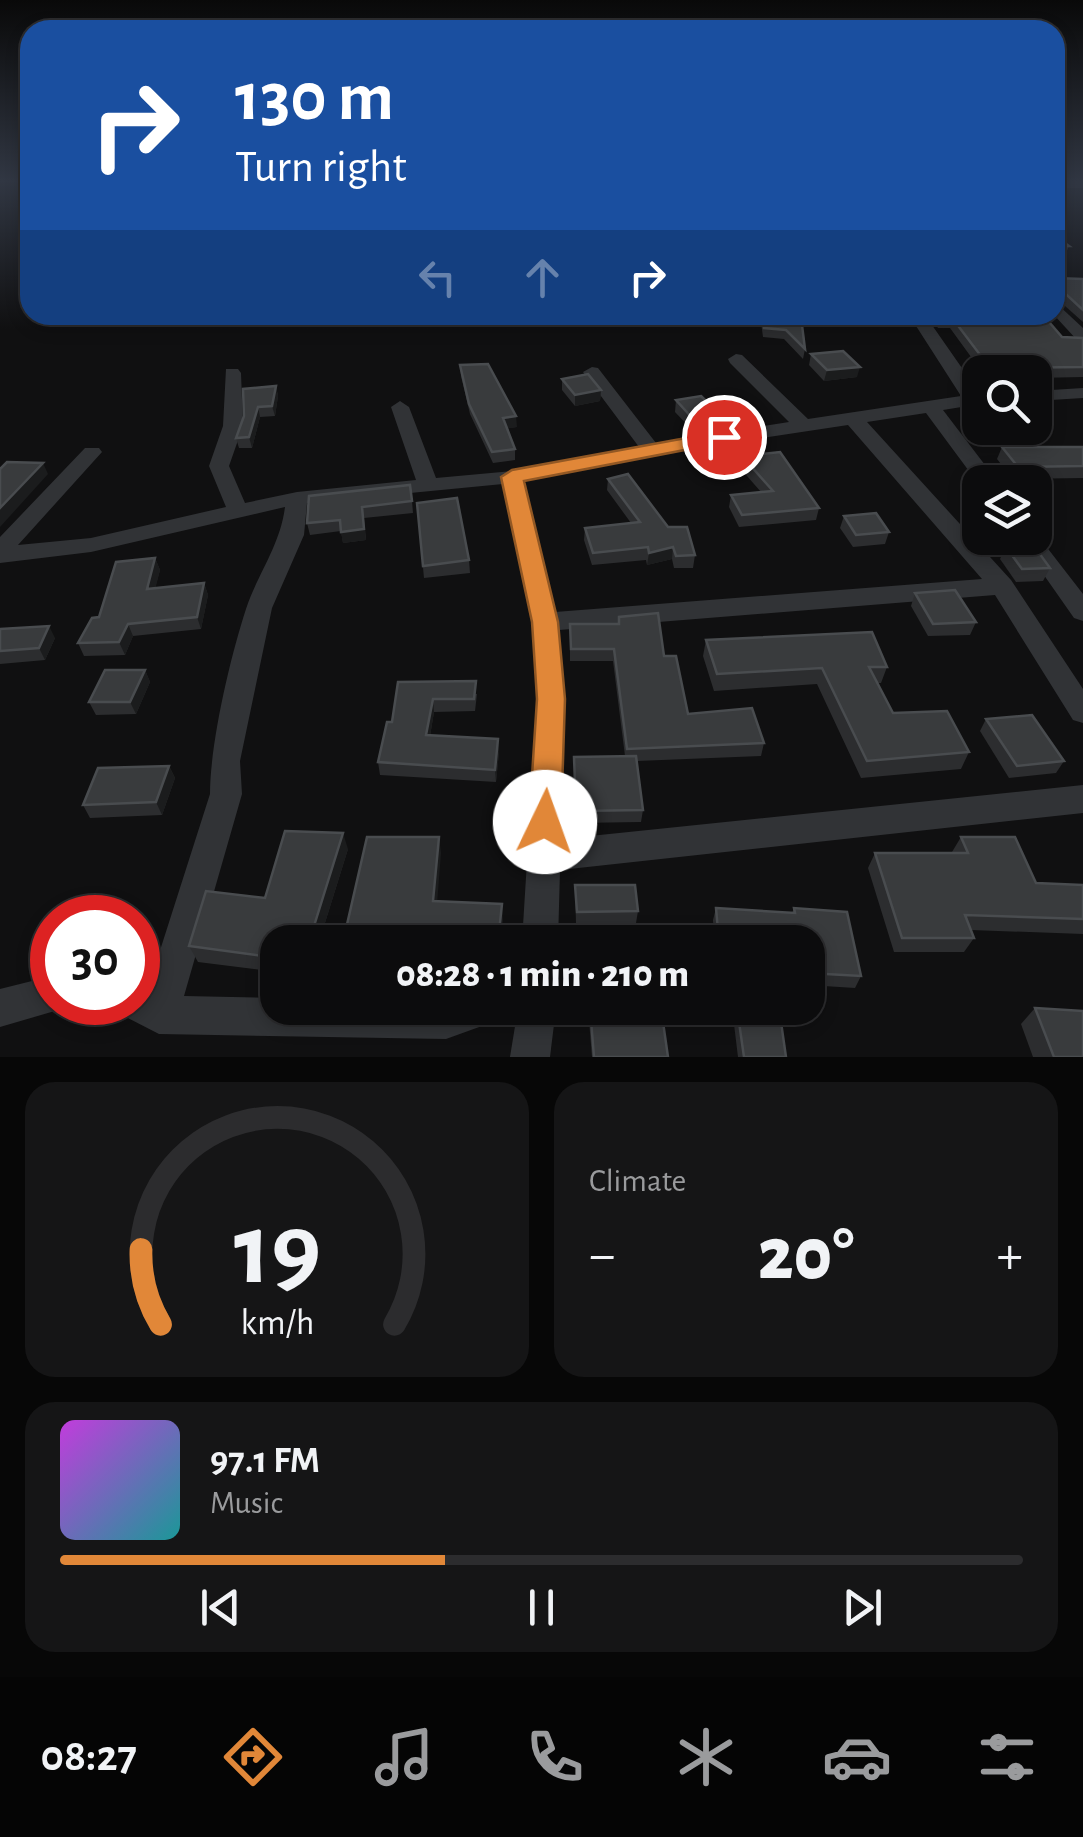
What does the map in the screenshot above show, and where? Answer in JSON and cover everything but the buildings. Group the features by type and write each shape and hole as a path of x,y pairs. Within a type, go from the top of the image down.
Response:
{"street":[{"path":"1065,317 1083,336"},
{"path":"923,325 962,380"},
{"path":"736,359 802,424"},
{"path":"232,372 233,426 220,466 238,511"},
{"path":"592,372 652,451"},
{"path":"1052,395 1082,394"},
{"path":"0,553 90,546 297,498 512,477 802,424 962,402"},
{"path":"930,405 975,465"},
{"path":"400,407 426,483"},
{"path":"850,416 1002,586 1083,712"},
{"path":"0,553 92,452"},
{"path":"512,477 545,622 551,699 541,925"},
{"path":"160,973 226,794 226,761 259,608 293,535 297,498"},
{"path":"1041,555 1083,612"},
{"path":"545,622 1002,586"},
{"path":"544,856 1083,799"},
{"path":"0,1008 30,1000"},
{"path":"160,1009 260,1013"},
{"path":"530,1057 535,1025"}],"route":[{"path":"545,822 551,699 545,622 512,477 724,437"}]}
